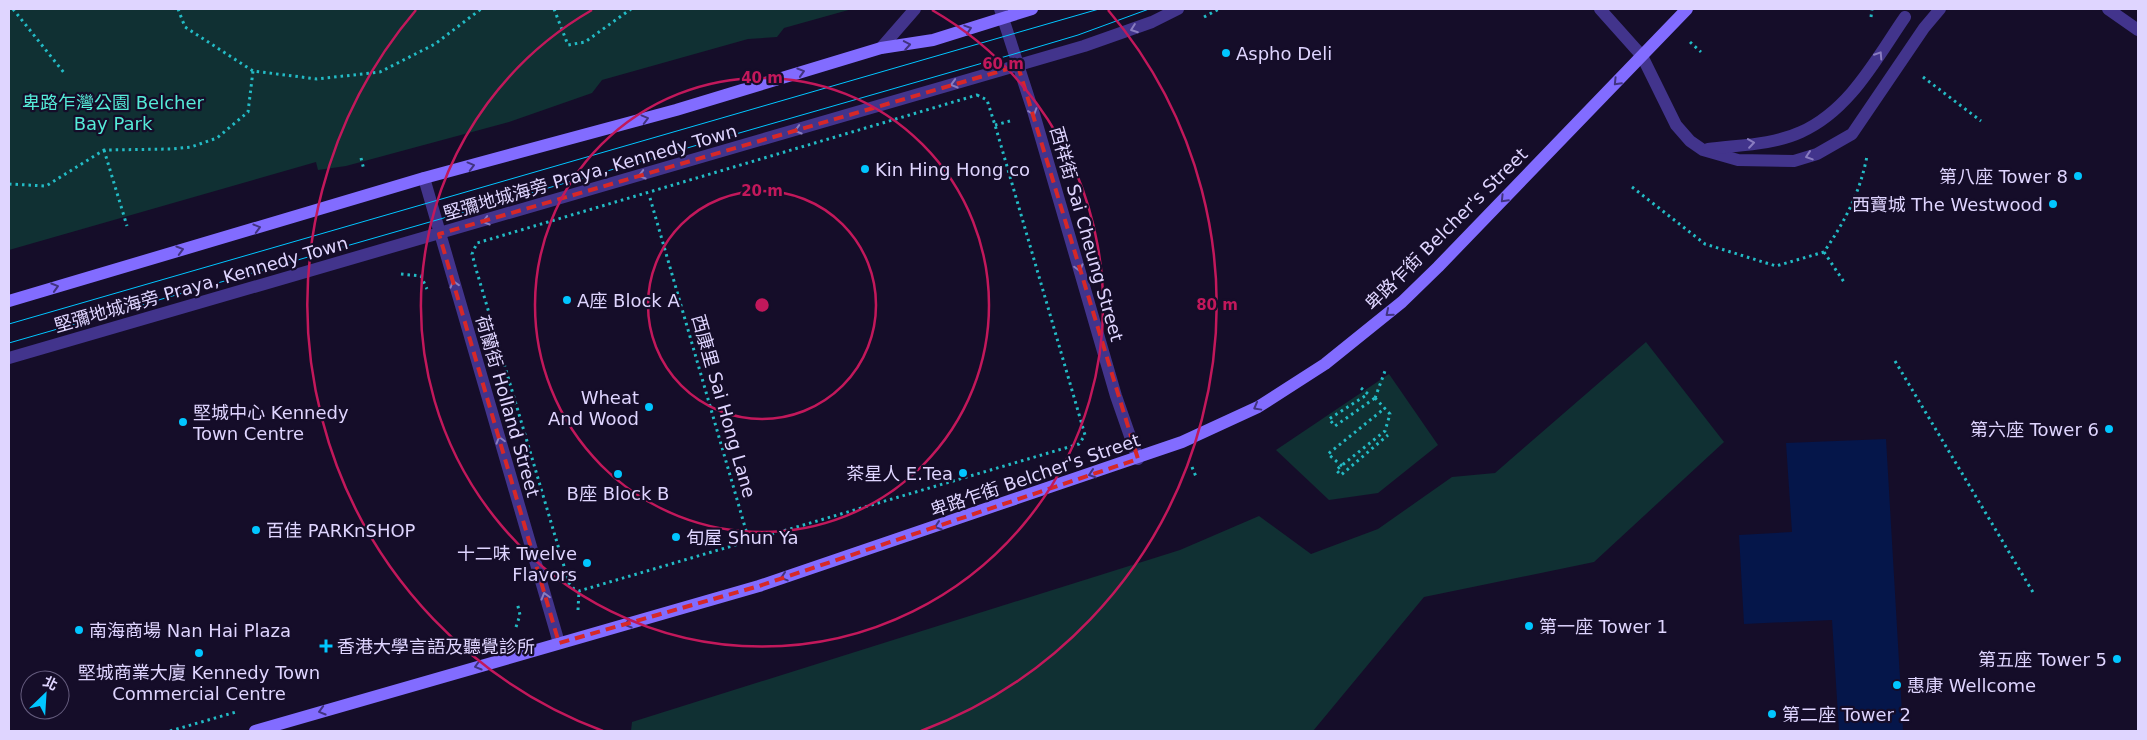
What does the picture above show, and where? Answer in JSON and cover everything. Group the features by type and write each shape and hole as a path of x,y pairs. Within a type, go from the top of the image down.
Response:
{"main road":[{"name":"堅彌地城海旁 Praya, Kennedy Town","path":"9,301 424,178 676,110 880,48 933,40 1001,13 1032,9"},
{"name":"卑路乍街 Belcher's Street","path":"255,731 759,586 1138,459 1190,439 1258,407 1310,375 1355,342 1438,267 1687,9"}],"street":[{"path":"880,48 915,9"},
{"name":"堅彌地城海旁 Praya, Kennedy Town","path":"9,358 1018,66 1084,46 1152,22 1178,9"},
{"path":"1600,9 1642,56 1676,125 1690,140 1703,150 1738,160 1794,161 1817,154 1852,134 1939,10"},
{"path":"2108,9 2138,30"},
{"path":"1703,150 1775,140 1802,132 1834,112 1863,80 1903,13 1918,19 1939,10"},
{"name":"西祥街 Sai Cheung Street","path":"1001,13 1116,396 1138,459"},
{"name":"荷蘭街 Holland Street","path":"424,178 559,643"}],"path":[{"path":"13,9 65,74"},
{"path":"178,9 185,27 253,71 317,79 380,72 435,44 481,9"},
{"path":"554,9 568,45 585,42 631,9"},
{"path":"1203,18 1219,9"},
{"path":"9,184 46,186 104,150 171,150 191,147 218,138 248,112 253,71"},
{"path":"1922,76 1980,121"},
{"path":"977,95 983,96 987,100 995,125 1085,435 1084,440 1079,444 749,541 579,590 574,589 569,583 472,254 477,243 648,193 977,95"},
{"path":"1632,187 1706,244 1776,266 1824,252 1847,217 1864,174 1869,147"},
{"path":"104,150 127,226"},
{"name":"西康里 Sai Hong Lane","path":"648,193 749,541"},
{"path":"1824,252 1844,282"},
{"path":"392,274 408,273 420,276 429,298"},
{"path":"1895,361 2034,594"},
{"path":"1361,388 1368,394 1330,419 1335,426 1375,398 1385,372"},
{"path":"1375,398 1390,414 1385,431 1336,470 1341,475 1388,436"},
{"path":"1342,466 1328,454 1385,408"},
{"path":"1377,437 1381,441"}],"highlighted area":[{"path":"1018,66 1138,459 759,586 559,643 439,234"}],"green space":[{"name":"卑路乍灣公園 Belcher Bay Park","path":"9,9 852,9 784,28 777,37 748,39 602,80 592,93 509,122 346,166 318,170 316,162 9,250"},
{"path":"1646,342 1724,442 1594,562 1424,597 1313,731 631,731 632,722 1180,550 1259,516 1311,554 1378,529 1452,477 1495,473"},
{"path":"1389,374 1438,445 1378,493 1329,500 1276,450"}],"shaded area":[{"path":"1886,439 1903,730 1839,731 1832,620 1744,624 1739,535 1792,532 1786,443"}],"tram line":[{"path":"9,324 1099,9"},
{"path":"9,343 1014,54 1078,35 1149,9"}],"place":[{"name":"Aspho Deli","path":"1226,53"},
{"name":"Kin Hing Hong co","path":"865,169"},
{"name":"第八座 Tower 8","path":"2078,176"},
{"name":"西寶城 The Westwood","path":"2053,204"},
{"name":"A座 Block A","path":"567,300"},
{"name":"Wheat And Wood","path":"649,407"},
{"name":"堅城中心 Kennedy Town Centre","path":"183,422"},
{"name":"第六座 Tower 6","path":"2109,429"},
{"name":"茶星人 E.Tea","path":"963,473"},
{"name":"B座 Block B","path":"618,474"},
{"name":"百佳 PARKnSHOP","path":"256,530"},
{"name":"旬屋 Shun Ya","path":"676,537"},
{"name":"十二味 Twelve Flavors","path":"587,563"},
{"name":"第一座 Tower 1","path":"1529,626"},
{"name":"南海商場 Nan Hai Plaza","path":"79,630"},
{"name":"香港大學言語及聽覺診所","path":"326,646"},
{"name":"堅城商業大廈 Kennedy Town Commercial Centre","path":"199,653"},
{"name":"第五座 Tower 5","path":"2117,659"},
{"name":"惠康 Wellcome","path":"1897,685"},
{"name":"第二座 Tower 2","path":"1772,714"}]}
